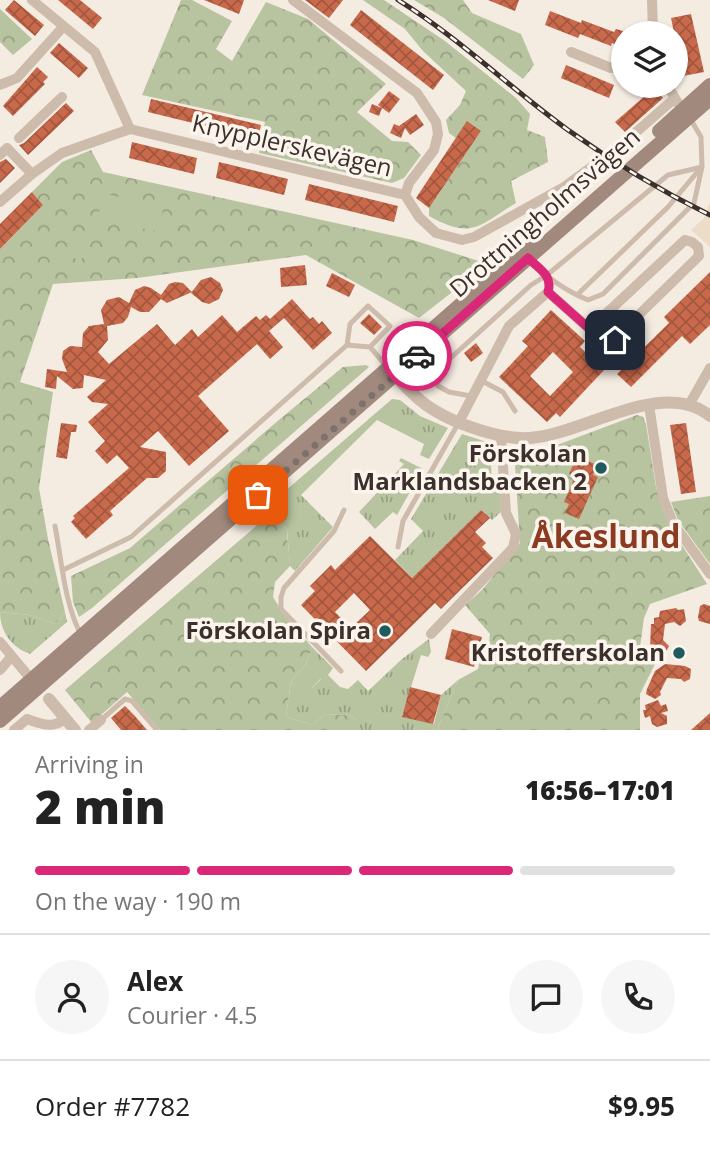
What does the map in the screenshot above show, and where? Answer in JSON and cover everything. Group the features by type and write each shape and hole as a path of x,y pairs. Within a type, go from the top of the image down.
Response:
{"main road":[{"name":"Drottningholmsvägen","path":"0,721 524,255 710,85"},
{"name":"Drottningholmsvägen","path":"682,109 710,99"},
{"name":"Drottningholmsvägen","path":"0,707 39,689 81,635 391,372"}],"street":[{"path":"0,202 32,174 62,153 130,129 95,52 32,0"},
{"path":"293,0 418,93 436,122 439,134 434,150 410,183 405,195"},
{"path":"652,0 653,21"},
{"path":"0,85 17,78 63,27"},
{"path":"571,52 611,68"},
{"path":"19,138 62,97"},
{"path":"675,98 682,109"},
{"name":"Knypplerskevägen","path":"130,129 405,195 419,217 436,233 462,240 474,237 564,187 619,147 682,109"},
{"path":"0,155 7,148 32,174"},
{"path":"459,422 509,326 548,292 585,325 603,341 610,343 699,256 698,247 685,240 595,324 585,325"},
{"path":"689,405 710,368"},
{"path":"391,372 419,400 459,422 501,436 530,438 556,433 613,413 649,405 689,405 700,408 710,416"},
{"path":"649,405 663,498 673,523 710,574"},
{"path":"431,634 513,548 516,534 506,513 501,436"},
{"path":"0,642 75,730"},
{"path":"0,670 11,657"},
{"path":"14,730 27,719 49,726 59,724 65,719"},
{"path":"89,730 101,720"}],"lane":[{"path":"524,255 547,275 577,295 588,299 603,294 694,203 702,167 701,136 696,124 682,109"},
{"path":"471,396 449,392 438,386 436,374 444,364 531,285 547,275 668,175 702,167"},
{"path":"577,295 668,207 702,167"},
{"path":"547,275 550,284 548,292"},
{"path":"63,570 131,537 347,345 350,324 368,306 390,326 370,347"},
{"path":"347,345 370,347 391,372"},
{"path":"480,380 503,392 515,411"},
{"path":"398,547 403,521 459,422"},
{"path":"341,671 281,609 281,597 284,588 334,531 344,510"},
{"path":"55,526 75,623 81,635"},
{"path":"101,720 125,699 132,701 157,730"}],"green space":[{"path":"181,0 192,0 232,21 216,49 232,61 266,2 308,19 386,84 357,112 392,141 408,142 421,155 404,178 392,183 259,153 265,122 142,95"},
{"path":"363,0 384,0 445,41 516,98 530,114 527,130 545,137 548,162 511,181 516,203 474,227 455,227 429,216 429,208 481,131 467,122 456,138 449,133 446,120 460,105 466,91 423,51 405,29"},
{"path":"414,0 463,0 472,13 521,34 534,65 523,79 444,18"},
{"path":"0,9 32,39 13,55 0,42"},
{"path":"91,150 103,172 413,240 488,264 419,318 306,255 137,278 53,284 20,382 53,392 39,488 65,612 55,624 30,615 0,612 0,249 43,205 32,192 62,162"},
{"path":"103,194 164,204 158,231 97,221"},
{"path":"76,232 90,237 81,261 67,255"},
{"path":"343,367 369,367 79,617 73,602 71,576 130,548"},
{"path":"392,399 400,400 420,416 448,428 429,459 420,455 424,444 377,420 301,495 333,527 295,571 290,566 287,529 263,510"},
{"path":"637,415 643,417 646,424 656,487 669,525 707,584 650,604 644,618 640,647 658,658 640,694 640,730 437,730 458,680 478,669 482,650 489,644 490,634 465,605 482,590 520,543 514,450 549,448"},
{"path":"462,434 496,445 499,462 491,463 492,487 500,488 501,512 492,520 481,510 412,578 395,560 423,531 411,519"},
{"path":"401,458 423,469 397,515 393,512 375,529 359,512 404,464 399,461"},
{"path":"710,496 710,564 678,520 671,502"},
{"path":"269,515 287,529 290,561 290,566 275,582 273,597 285,616 312,647 306,664 291,681 286,717 313,725 325,714 350,715 356,720 355,728 160,730 127,692 92,723 65,690"},
{"path":"0,612 30,615 55,624 65,612 67,622 30,654 8,638 2,626"},
{"path":"429,639 431,652 428,657 421,655 402,716 434,724 441,695 458,680 437,730 344,730 356,720 350,715 325,714 313,725 286,717 291,681 306,694 321,679 306,664 312,647 333,668 328,675 340,687 348,689 358,680 368,691 402,659"},
{"path":"306,664 321,678 306,695 291,681"}],"shaded area":[{"path":"710,202 710,247 691,230 704,218"}],"building":[{"path":"14,0 44,25 35,36 5,10"},
{"path":"58,0 80,0 102,18 93,29"},
{"path":"204,0 244,0 239,14"},
{"path":"305,0 343,0 329,18"},
{"path":"488,0 519,0 515,11"},
{"path":"361,10 444,75 433,90 350,25"},
{"path":"550,11 581,23 582,20 611,31 611,46 580,34 578,38 545,25"},
{"path":"691,14 704,72 688,75 688,21 672,21 671,18"},
{"path":"59,43 88,68 79,78 50,53"},
{"path":"566,65 611,84 611,93 609,98 561,78"},
{"path":"37,67 48,77 43,82 45,84 13,116 3,106"},
{"path":"389,91 400,99 389,113 378,105"},
{"path":"643,98 663,98 625,132 615,122"},
{"path":"151,99 261,125 258,139 148,112"},
{"path":"66,103 74,111 28,155 19,145"},
{"path":"372,104 382,108 379,116 369,112"},
{"path":"416,114 424,125 410,135 405,128 401,138 390,133 394,124 399,126"},
{"path":"467,121 481,131 429,208 416,198"},
{"path":"132,142 197,158 194,174 129,158"},
{"path":"6,159 15,168 0,183 0,162"},
{"path":"219,162 288,179 284,195 216,178"},
{"path":"309,184 398,206 394,222 305,200"},
{"path":"32,192 43,205 0,249 0,224"},
{"path":"305,265 307,285 281,287 280,268"},
{"path":"710,272 710,325 690,344 682,336 631,387 617,374 669,323 664,317"},
{"path":"332,273 355,285 349,297 326,286"},
{"path":"211,277 220,283 223,290 219,299 209,304 191,293 201,280"},
{"path":"183,283 192,292 167,303 161,299 149,312 140,312 131,307 123,323 107,326 108,340 98,352 109,364 157,324 175,345 192,329 198,337 222,315 237,332 256,316 260,320 266,315 270,319 292,299 310,319 313,317 319,324 322,321 332,333 313,350 284,318 269,331 283,347 270,359 257,344 198,396 229,431 189,466 158,431 140,447 166,452 166,471 158,478 147,478 110,511 113,515 86,539 71,522 75,518 73,516 129,468 117,455 107,464 95,451 105,441 88,422 108,404 92,402 87,397 106,380 84,375 83,388 73,389 57,376 56,389 45,387 47,369 67,372 62,359 63,351 70,346 82,347 83,333 89,326 104,324 101,310 107,300 119,297 129,303 135,290 144,286 161,295 169,284"},
{"path":"551,310 585,341 580,347 604,370 560,417 556,413 547,422 499,377 528,346 522,341","holes":["553,352 573,372 550,396 530,376"]},
{"path":"369,314 382,327 374,335 360,323"},
{"path":"476,343 483,353 471,362 464,353"},
{"path":"61,423 77,425 76,432 71,432 67,459 56,457"},
{"path":"686,423 696,492 681,494 670,425"},
{"path":"536,450 544,455 537,466 530,461"},
{"path":"577,456 597,465 593,475 598,477 579,519 565,513 569,504 564,502 575,477 569,474"},
{"path":"481,510 490,518 475,532 486,543 482,547 493,558 441,609 435,603 366,671 301,605 315,591 310,586 331,565 335,570 370,536 412,578","holes":["354,593 370,610 351,628 335,612"]},
{"path":"700,606 710,606 710,624 699,621"},
{"path":"684,609 686,621 680,626 674,622 665,624 663,640 669,646 665,653 657,654 650,649 651,624 654,624 654,618 659,617 660,611"},
{"path":"452,629 482,637 474,667 445,659"},
{"path":"665,664 691,669 690,679 684,682 681,679 667,678 661,695 655,699 646,694 647,689 655,671"},
{"path":"410,687 441,695 433,724 402,717"},
{"path":"658,700 661,706 666,704 668,711 661,713 667,716 667,724 657,727 652,724 650,716 645,718 643,710 646,710 645,705"},
{"path":"125,706 147,730 121,730 111,718"},
{"path":"710,713 710,730 691,730"}],"railway":[{"path":"398,0 442,30 585,142 655,186 710,215"}],"way so far":[{"path":"258,495 417,356"}],"place":[{"name":"Förskolan Marklandsbacken 2","path":"601,468"},
{"name":"Förskolan Spira","path":"385,631"},
{"name":"Kristofferskolan","path":"679,653"}],"district":[{"name":"Åkeslund","path":"606,537"}],"route":[{"path":"417,356 528,258 547,275 550,284 548,292 603,341 610,343 615,340"}]}
